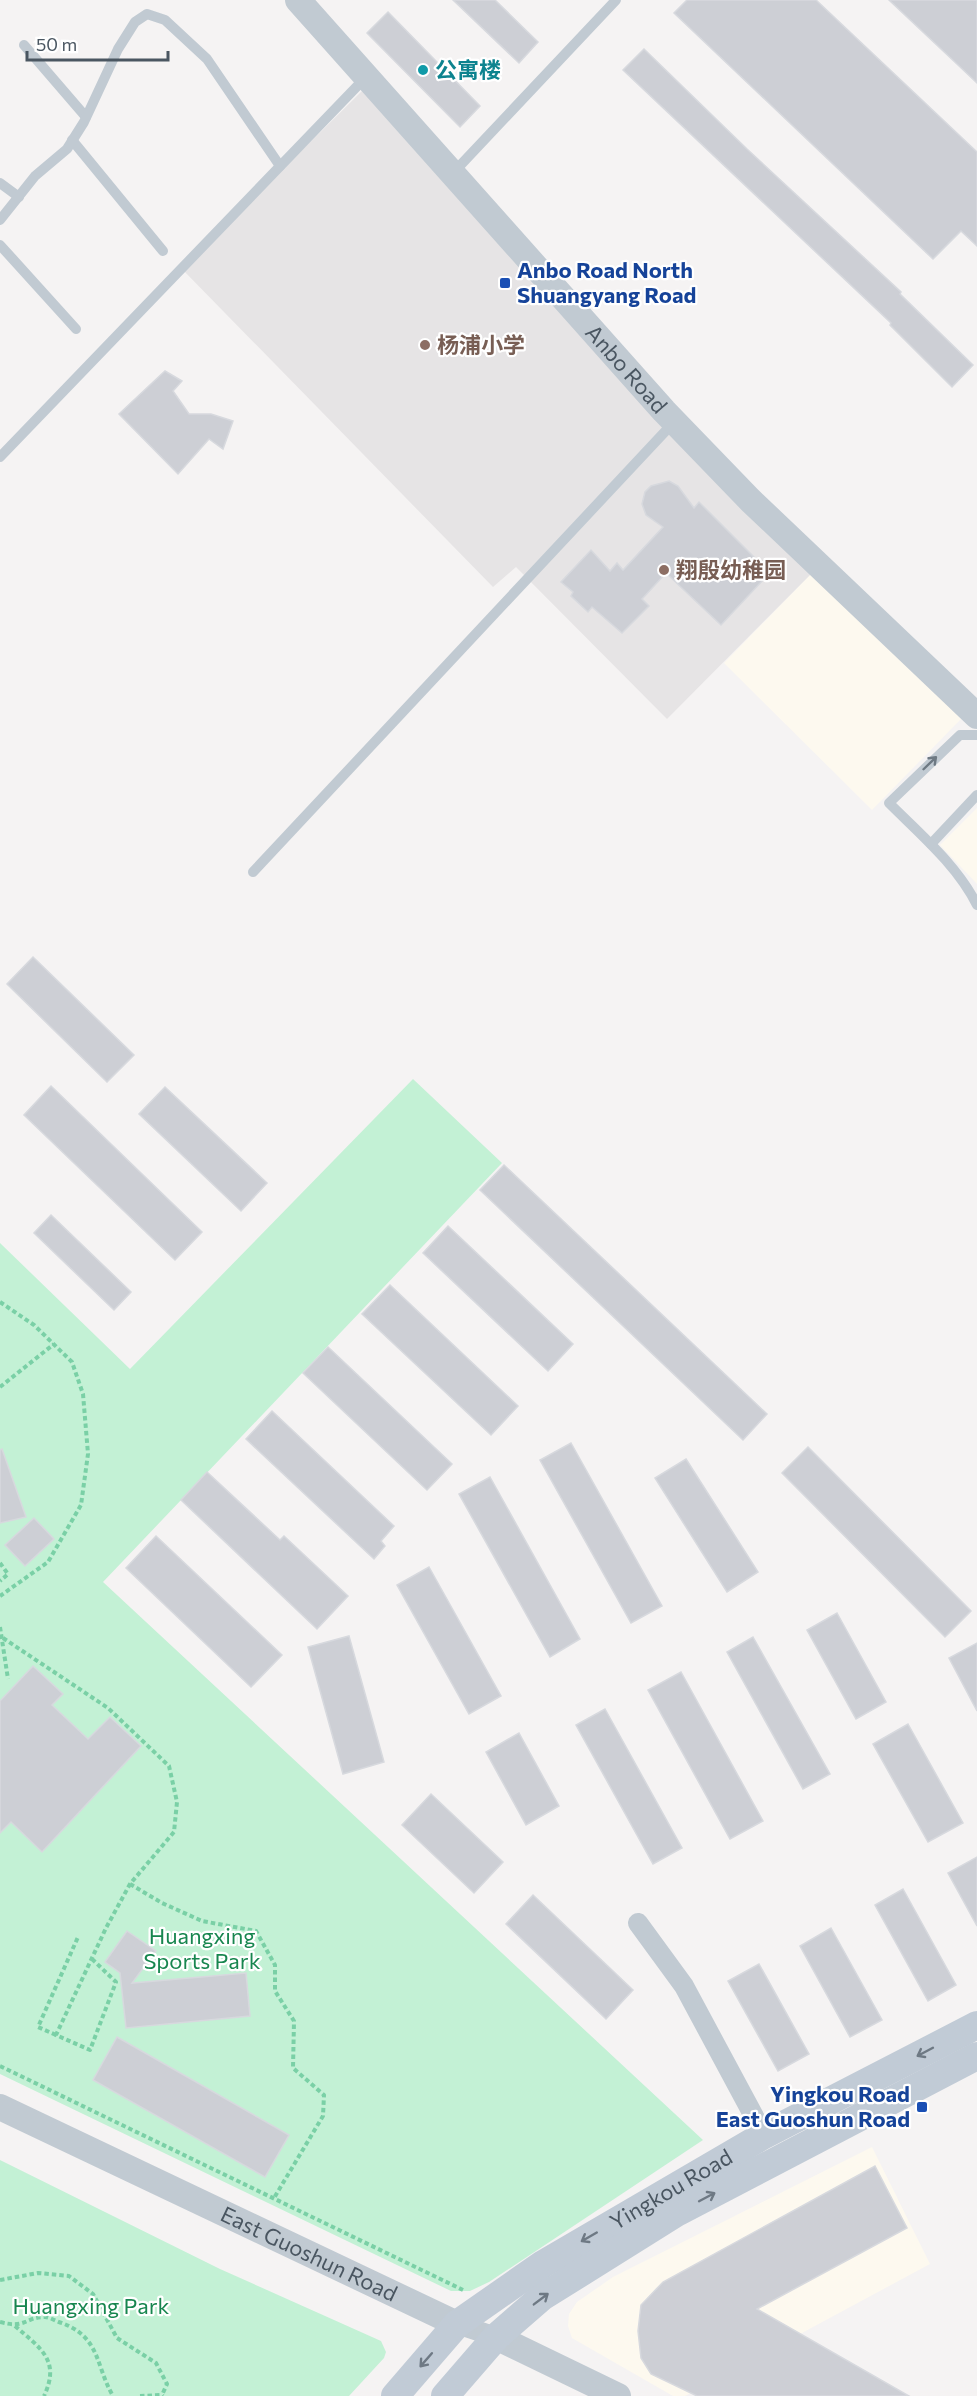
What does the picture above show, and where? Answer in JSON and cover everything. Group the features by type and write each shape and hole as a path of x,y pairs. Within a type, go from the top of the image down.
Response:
{"main road":[{"name":"Yingkou Road","path":"395,2396 457,2324 543,2264 764,2135 977,2025"},
{"name":"Yingkou Road","path":"445,2396 496,2337 542,2297 678,2212 977,2056"}],"street":[{"name":"Anbo Road","path":"298,0 675,422 750,500 977,716"},
{"path":"638,1923 684,1986 764,2135"},
{"name":"East Guoshun Road","path":"0,2107 457,2324 496,2337 618,2396"}],"lane":[{"path":"453,173 616,0"},
{"path":"0,220 35,176 72,141 118,50 135,22 147,14 165,20 207,59 280,166"},
{"path":"24,45 86,117"},
{"path":"0,457 367,76"},
{"path":"72,141 163,251"},
{"path":"0,183 19,197"},
{"path":"0,245 76,329"},
{"path":"252,872 675,422"},
{"path":"977,735 960,735 889,803 931,844 970,890 977,905"},
{"path":"931,844 977,795"}],"path":[{"path":"0,1302 34,1325 72,1362 83,1394 88,1454 81,1504 48,1562 0,1596"},
{"path":"0,1388 54,1344"},
{"path":"0,1563 8,1574 0,1581"},
{"path":"0,1627 8,1679"},
{"path":"3,1638 108,1708 169,1766 177,1802 174,1832 130,1884 91,1958 56,2035"},
{"path":"130,1884 162,1903 202,1921 256,1931 275,1965 275,1991 294,2021 293,2068 324,2095 323,2116 274,2198"},
{"path":"78,1937 38,2027 90,2050 116,1982 91,1958"},
{"path":"0,2067 463,2290"},
{"path":"0,2280 38,2273 69,2276 93,2294 117,2338 156,2363 167,2384 163,2395 140,2396"},
{"path":"15,2326 45,2317 73,2327 91,2342 99,2357 104,2380 113,2396"},
{"path":"0,2322 15,2326 45,2352 51,2380 44,2396"}],"shaded area":[{"name":"杨浦小学","path":"364,89 812,573 667,719 516,567 493,587 182,269"},
{"path":"812,573 961,719 872,810 724,663"},
{"path":"977,808 977,884 940,845"},
{"path":"872,2147 930,2264 685,2396 673,2396 572,2338 568,2326 569,2314 577,2302 613,2277"}],"green space":[{"name":"Huangxing Sports Park","path":"413,1079 502,1163 103,1582 703,2140 489,2282 470,2291 451,2291 0,2074 0,1243 130,1369"},
{"name":"Huangxing Park","path":"0,2160 220,2269 381,2341 386,2352 384,2358 349,2396 0,2396"}],"building":[{"name":"公寓楼","path":"453,0 495,0 538,42 519,63"},
{"path":"687,0 816,0 977,152 977,246 961,231 933,259 674,13"},
{"path":"889,0 977,0 977,83 958,65"},
{"name":"公寓楼","path":"388,12 480,106 460,127 367,33"},
{"path":"644,49 747,149 901,292 900,294 973,365 952,387 890,325 891,323 623,70"},
{"path":"165,371 182,381 173,391 189,414 211,414 233,421 223,449 209,439 178,474 119,414"},
{"path":"669,481 678,486 694,508 699,502 764,567 758,573 764,579 721,625 666,573 642,599 649,606 622,633 592,607 588,612 571,596 573,592 561,582 591,550 610,571 617,563 623,570 663,527 646,515 642,504 645,492 651,486"},
{"path":"33,957 134,1055 107,1082 7,984"},
{"path":"51,1086 202,1232 175,1260 24,1115"},
{"path":"165,1087 267,1183 241,1211 139,1114"},
{"path":"504,1165 767,1414 743,1440 480,1190"},
{"path":"51,1215 131,1292 114,1310 34,1233"},
{"path":"448,1226 573,1344 548,1371 423,1253"},
{"path":"390,1285 518,1406 491,1435 362,1314"},
{"path":"328,1347 452,1464 427,1490 303,1373"},
{"path":"272,1411 394,1526 381,1541 385,1546 374,1559 246,1439"},
{"path":"571,1443 662,1606 631,1623 540,1460"},
{"path":"808,1447 971,1611 945,1637 782,1473"},
{"path":"2,1449 26,1517 0,1523 0,1450"},
{"path":"686,1459 758,1572 727,1592 655,1478"},
{"path":"207,1472 280,1540 284,1536 348,1596 317,1629 181,1500"},
{"path":"490,1477 580,1639 550,1657 459,1494"},
{"path":"34,1518 54,1539 25,1566 5,1545"},
{"path":"156,1536 282,1655 251,1687 126,1568"},
{"path":"429,1567 501,1696 469,1714 397,1585"},
{"path":"837,1613 886,1702 856,1719 807,1630"},
{"path":"349,1636 384,1762 343,1774 308,1647"},
{"path":"753,1637 830,1774 803,1789 727,1652"},
{"path":"977,1643 977,1711 949,1658"},
{"path":"33,1666 63,1694 52,1705 88,1739 110,1717 141,1746 42,1852 11,1822 0,1833 0,1701"},
{"path":"681,1672 763,1821 730,1839 648,1690"},
{"path":"605,1709 682,1848 653,1864 576,1725"},
{"path":"908,1724 963,1823 928,1842 873,1744"},
{"path":"519,1733 559,1806 526,1825 486,1752"},
{"path":"431,1794 503,1862 474,1893 402,1825"},
{"path":"977,1857 977,1926 948,1873"},
{"path":"903,1889 956,1985 928,2001 875,1905"},
{"path":"533,1895 633,1990 606,2019 506,1924"},
{"path":"831,1928 882,2020 850,2037 800,1946"},
{"path":"127,1931 156,1951 132,1983 246,1973 250,2016 126,2028 120,1973 105,1962"},
{"path":"759,1964 809,2054 778,2071 728,1981"},
{"path":"117,2037 289,2135 265,2177 93,2080"},
{"path":"875,2166 907,2228 757,2309 909,2396 697,2396 651,2374 641,2358 638,2331 641,2305 663,2282"}],"place":[{"name":"公寓楼","path":"423,70"},
{"name":"Anbo Road North Shuangyang Road","path":"505,283"},
{"name":"杨浦小学","path":"425,345"},
{"name":"翔殷幼稚园","path":"664,570"},
{"name":"Yingkou Road East Guoshun Road","path":"922,2107"}]}
